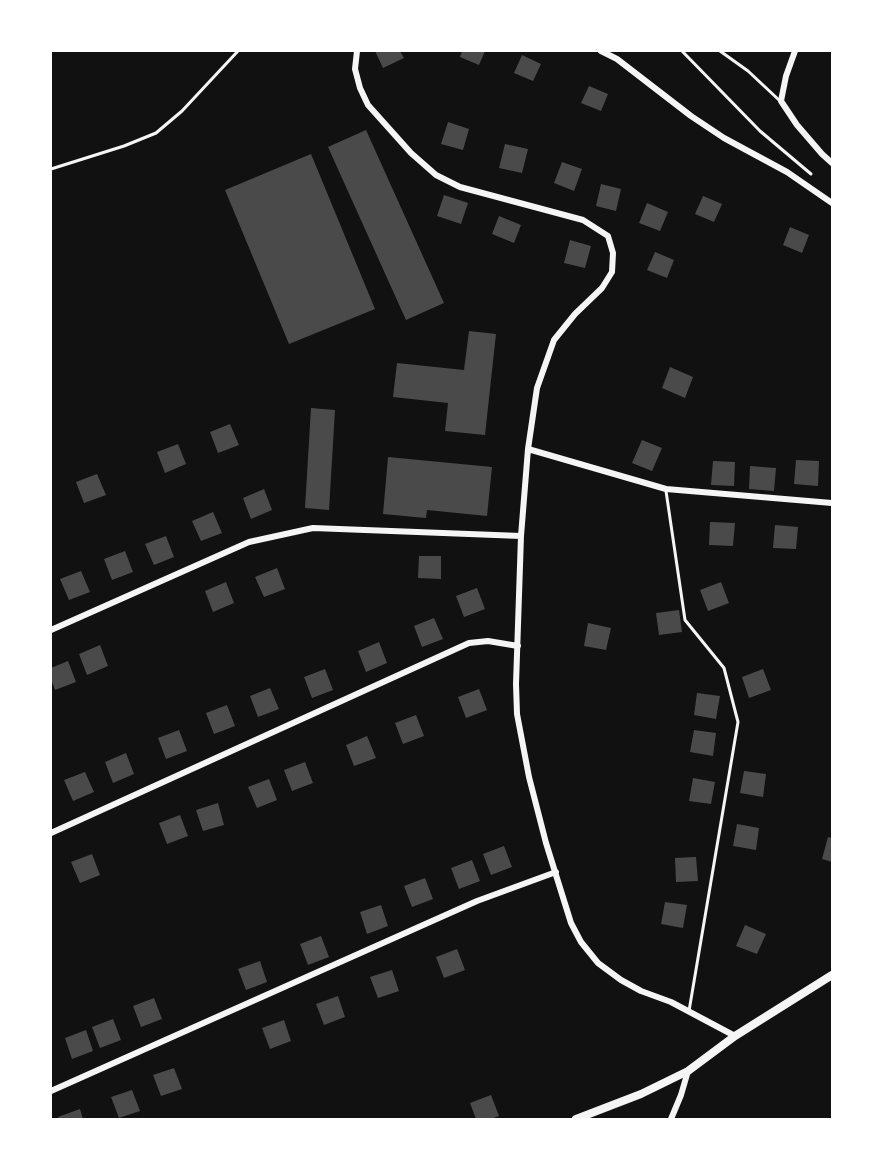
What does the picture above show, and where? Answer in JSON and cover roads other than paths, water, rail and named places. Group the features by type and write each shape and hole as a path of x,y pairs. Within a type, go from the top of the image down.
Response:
{"street":[{"path":"357,51 355,69 368,105 435,176 460,187 584,220 608,236 613,253 612,272 602,288 575,314 554,340 537,388 528,448 521,536 517,714 530,777 556,872 571,922 581,942 598,963 621,980 689,1011 735,1036"},
{"path":"601,51 617,59 716,133 787,172 832,203"},
{"path":"795,51 786,76 781,101 797,125 832,163"},
{"path":"528,448 666,489 832,503"},
{"path":"51,630 249,542 313,528 521,536"},
{"path":"51,833 468,643 488,641 518,646"},
{"path":"51,1091 477,901 556,872"},
{"path":"576,1119 641,1094 688,1071 735,1036 832,975"},
{"path":"671,1119 688,1071"}],"lane":[{"path":"51,169 124,146 156,133 171,122 238,51"},
{"path":"720,51 748,71 781,101"},
{"path":"666,489 685,621 724,668 738,722 689,1011"}]}
